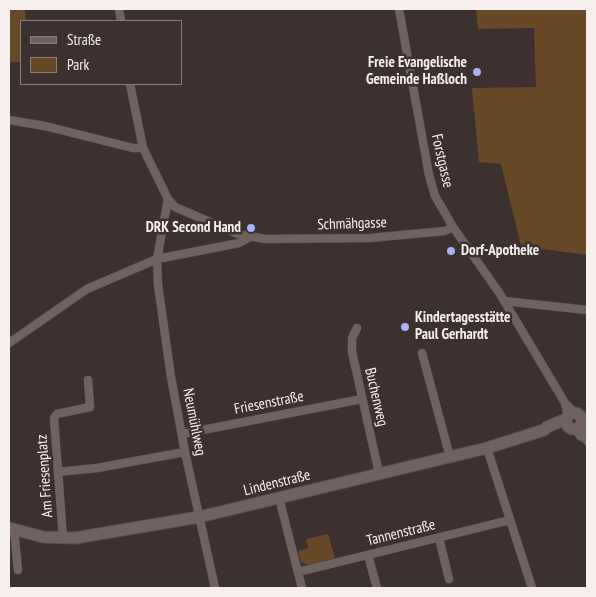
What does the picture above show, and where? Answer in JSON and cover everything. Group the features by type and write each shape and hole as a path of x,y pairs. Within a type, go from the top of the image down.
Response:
{"main road":[{"name":"Lindenstraße","path":"11,529 43,537 63,538 199,517 487,448 544,430 548,432 577,419"}],"street":[{"name":"Forstgasse","path":"399,9 429,175 435,196 453,227 504,301 564,403 577,419 580,436 587,440"},
{"path":"130,85 143,148 168,199 156,259"},
{"path":"9,120 45,126 133,148 143,148"},
{"name":"Schmähgasse","path":"168,199 175,207 250,237 289,239 370,238 445,231 453,227"},
{"name":"Schmähgasse","path":"9,343 87,289 156,259 239,243 250,237"},
{"name":"Neumühlweg","path":"156,259 163,323 185,452 215,588"},
{"path":"504,301 587,310"},
{"name":"Buchenweg","path":"357,328 351,346 379,473"},
{"path":"422,353 450,457"},
{"name":"Am Friesenplatz","path":"63,538 54,418 57,414 90,407 88,380"},
{"name":"Friesenstraße","path":"182,434 362,399"},
{"path":"487,448 532,588"},
{"path":"58,472 97,468 185,452"},
{"path":"278,498 302,588"},
{"name":"Tannenstraße","path":"298,572 510,520"},
{"name":"Lindenstraße","path":"11,529 18,570"},
{"path":"439,538 449,579"},
{"path":"368,555 377,588"}],"green space":[{"path":"9,9 25,9 26,20 20,20 20,62 9,62"},
{"path":"476,9 587,9 587,255 521,246 501,164 479,162 472,88 536,87 534,28 478,29"},
{"path":"328,534 335,558 309,565 301,562 298,551 308,548 306,539"}],"place":[{"name":"Freie Evangelische Gemeinde Haßloch","path":"477,72"},
{"name":"DRK Second Hand","path":"251,228"},
{"name":"Dorf-Apotheke","path":"451,251"},
{"name":"Kindertagesstätte Paul Gerhardt","path":"405,327"}]}
